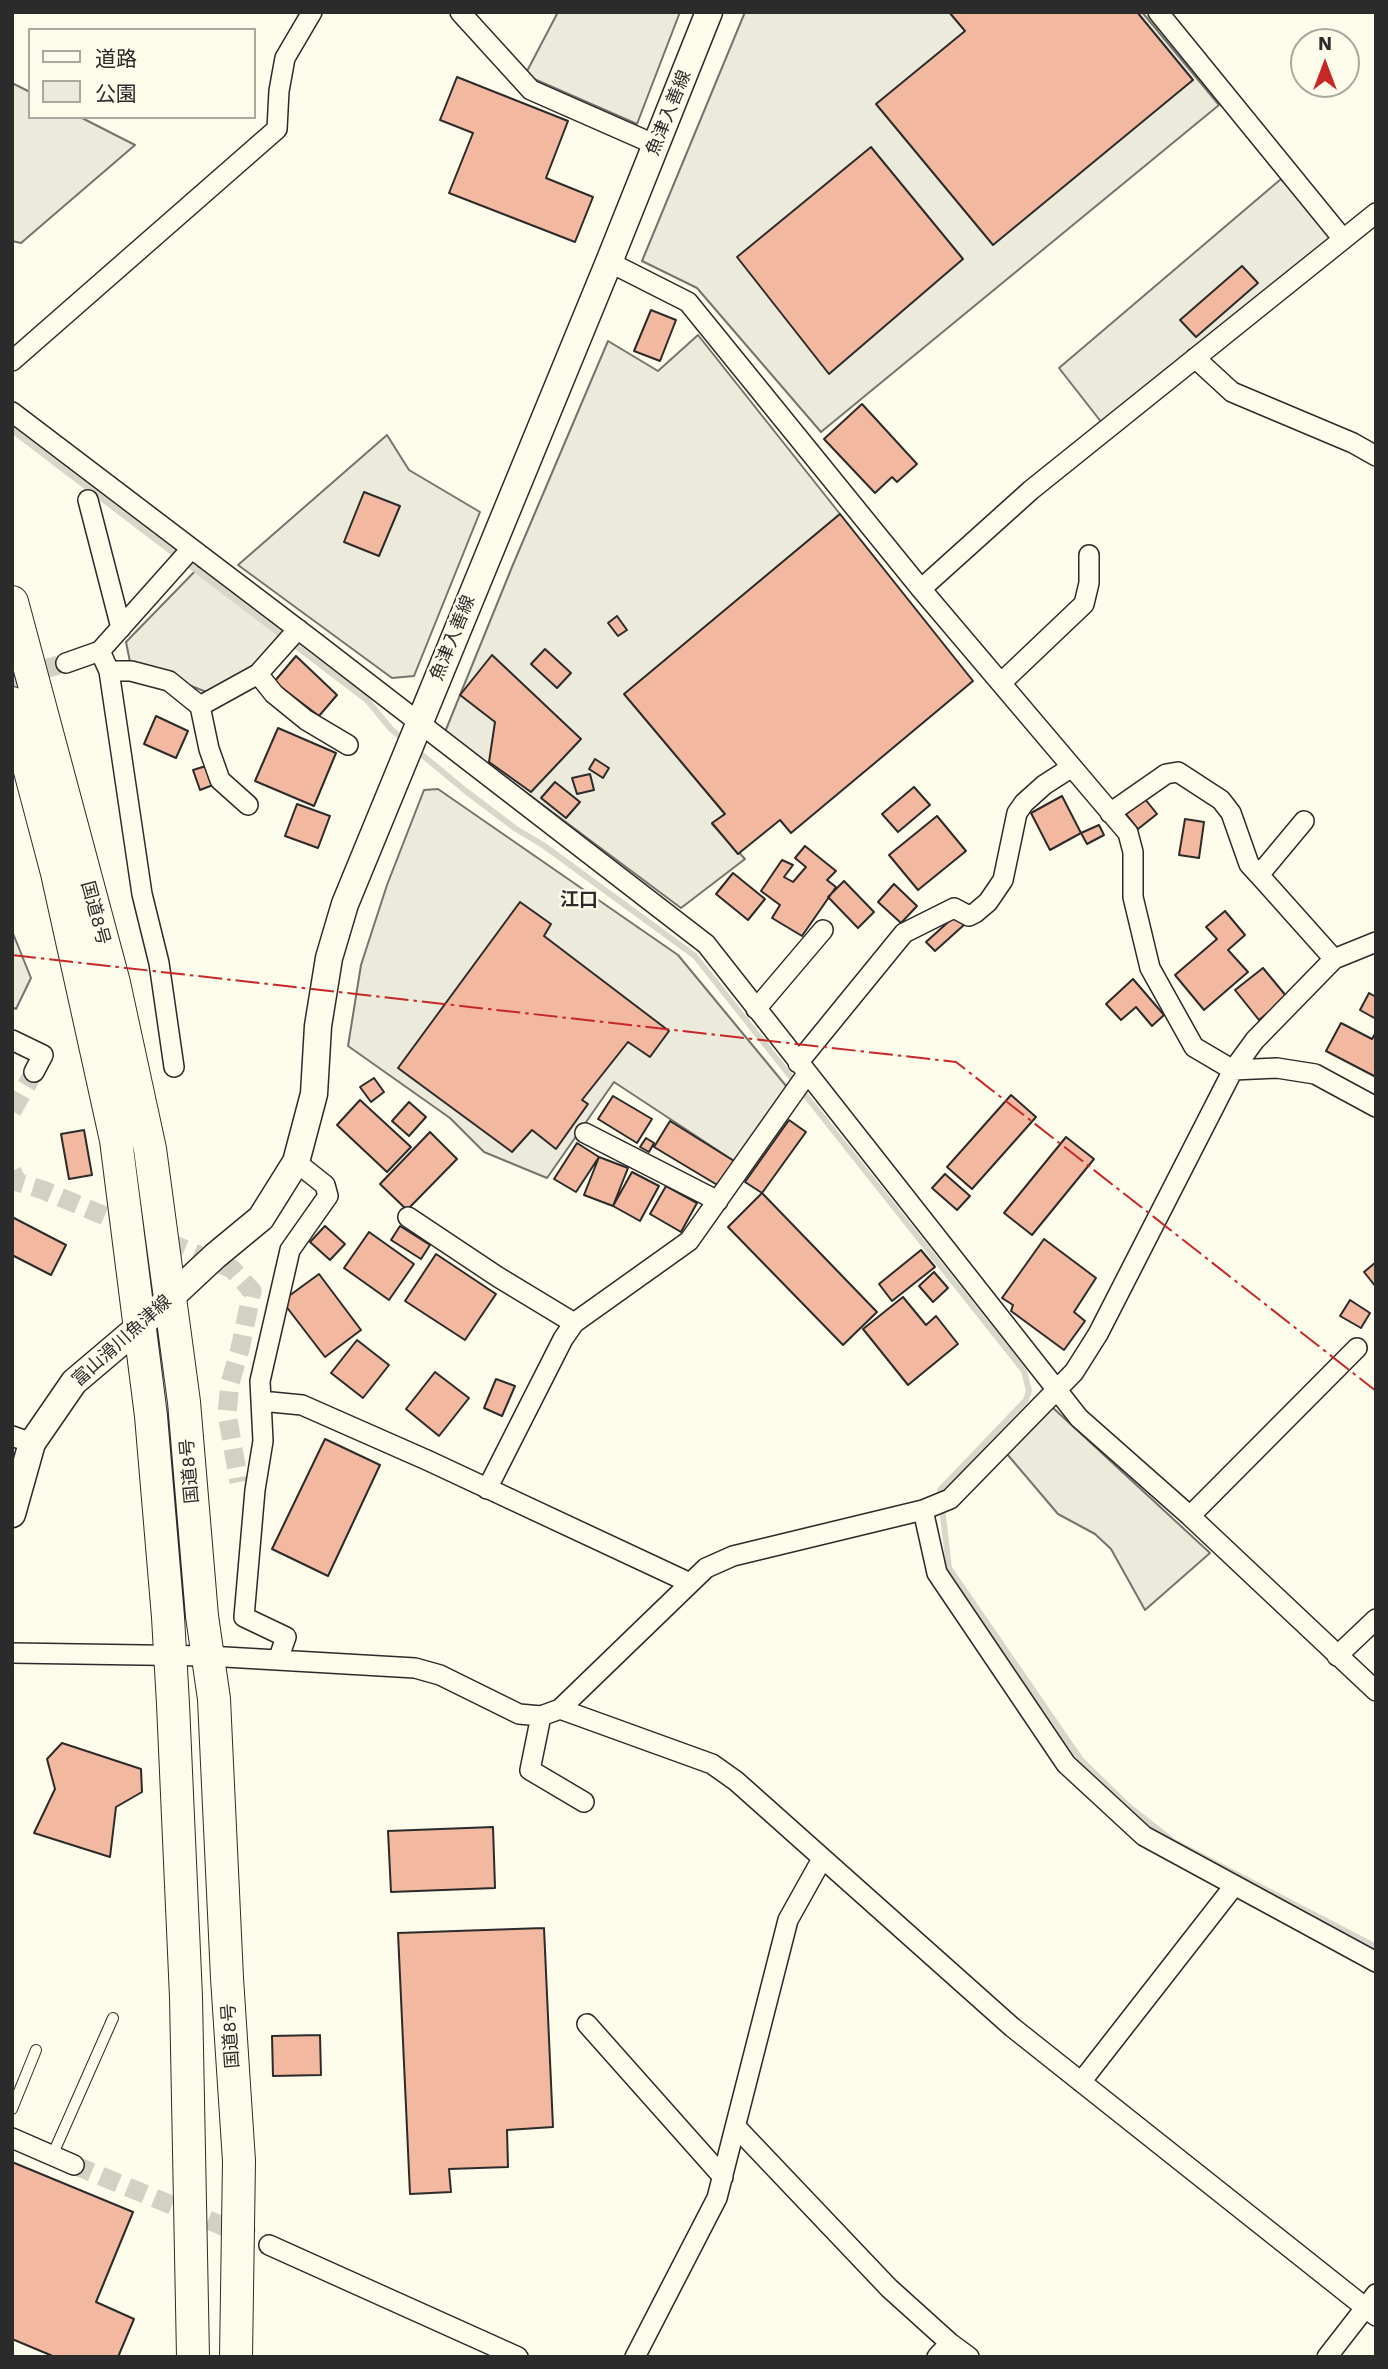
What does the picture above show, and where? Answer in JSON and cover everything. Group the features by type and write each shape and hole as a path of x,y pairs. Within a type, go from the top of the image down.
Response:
{"highway":[{"name":"国道8号","path":"12,602 114,983 150,1149 184,1402 202,1616 214,1699 239,2161 236,2357"},
{"name":"国道8号","path":"12,703 57,873 116,1140 151,1416 171,1656 186,1997 193,2357"}],"main road":[{"name":"魚津入善線","path":"215,1256 261,1218 296,1162 313,1094 318,1026 329,958 345,904 709,12"},
{"name":"富山滑川魚津線","path":"12,1514 22,1439 74,1382 140,1326 215,1256"}],"street":[{"path":"12,361 277,129 279,91 285,58 312,12"},
{"path":"460,12 531,90 656,145"},
{"path":"1158,12 1343,239"},
{"path":"921,589 1031,490 1376,213"},
{"path":"609,262 688,302 921,589 1128,833 1133,852 1133,897 1150,968 1194,1047 1233,1070 1277,1068 1315,1074 1376,1107"},
{"path":"1195,358 1232,392 1353,443 1376,456"},
{"path":"12,411 706,944 1079,1418 1190,1516 1376,1691"},
{"path":"88,500 121,628"},
{"path":"66,663 100,652 191,549"},
{"path":"1002,682 1084,604 1089,583 1089,555"},
{"path":"201,706 258,674 298,629"},
{"path":"100,652 109,671 142,894 159,963 174,1067"},
{"path":"109,671 131,671 169,681 201,706 209,749 220,780 248,806"},
{"path":"258,674 274,694 306,720 348,745"},
{"path":"487,1489 573,1323 690,1241 802,1069 904,933 954,908 969,916 988,902 1003,880 1017,813 1044,785 1072,767"},
{"path":"1110,813 1166,774 1178,772 1221,800 1231,813 1250,864 1334,959"},
{"path":"1259,874 1304,821"},
{"path":"756,1009 823,930"},
{"path":"12,1653 208,1656 415,1668 440,1675 519,1714 541,1716 560,1709 706,1569 733,1556 923,1510 950,1499 1074,1372 1098,1334 1233,1070 1255,1040 1334,959 1376,942"},
{"path":"12,1040 43,1055 34,1072"},
{"path":"585,1133 718,1201"},
{"path":"278,1660 286,1637 244,1617 247,1486 263,1441 260,1381 290,1250 328,1196 325,1185 296,1162"},
{"path":"408,1217 573,1323"},
{"path":"1190,1516 1357,1348"},
{"path":"261,1401 302,1405 690,1583"},
{"path":"923,1510 937,1573 1066,1764 1143,1836 1376,1962"},
{"path":"1337,1656 1376,1619"},
{"path":"560,1709 712,1764 736,1781 1012,2027 1372,2306 1327,2357"},
{"path":"541,1716 530,1770 584,1802"},
{"path":"635,2357 718,2197 788,1920 822,1859"},
{"path":"1082,2082 1234,1886"},
{"path":"587,2025 723,2177"},
{"path":"737,2129 889,2288 944,2350 969,2357"},
{"path":"12,2138 74,2165"},
{"path":"269,2245 518,2357"}],"lane":[{"path":"52,2156 113,2018"},
{"path":"12,2109 36,2050"}],"green space":[{"path":"12,83 28,91 28,119 84,119 135,145 21,243 12,241"},
{"path":"12,931 31,978 16,1009 12,1007"}],"shaded area":[{"path":"558,12 680,12 637,124 525,75"},
{"path":"745,12 1142,12 1219,105 821,432 697,288 642,261"},
{"path":"1281,179 1334,237 1102,423 1059,368"},
{"path":"698,335 840,514 625,694 725,814 712,824 745,859 681,908 445,732 608,341 658,371"},
{"path":"387,435 409,470 480,512 414,676 392,678 238,565"},
{"path":"201,565 288,634 256,666 209,693 130,662 126,642"},
{"path":"438,789 678,955 787,1087 734,1161 614,1082 547,1178 484,1152 450,1118 348,1046 361,965 387,885 424,790"},
{"path":"1051,1406 1210,1553 1145,1610 1111,1549 1095,1534 1058,1514 1007,1454"}],"building":[{"path":"949,12 1137,12 1193,80 993,245 876,104 965,31"},
{"path":"457,77 568,121 546,178 593,197 575,242 449,193 473,133 440,120"},
{"path":"871,147 963,259 829,374 737,257"},
{"path":"1242,266 1258,283 1196,337 1180,320"},
{"path":"651,310 676,320 660,361 634,351"},
{"path":"862,404 917,464 897,482 892,477 875,493 824,439"},
{"path":"364,492 400,506 379,556 344,542"},
{"path":"840,514 973,681 791,833 780,820 738,854 712,823 725,814 624,694"},
{"path":"617,616 627,630 618,636 608,623"},
{"path":"545,649 571,673 557,688 531,664"},
{"path":"492,655 581,739 531,792 489,762 495,722 460,695"},
{"path":"296,656 337,695 319,716 274,682"},
{"path":"156,716 188,731 176,758 144,744"},
{"path":"278,728 336,753 314,806 255,781"},
{"path":"595,759 609,768 603,778 589,769"},
{"path":"206,766 213,785 200,790 193,770"},
{"path":"590,774 594,790 577,794 572,778"},
{"path":"555,782 580,802 566,818 541,798"},
{"path":"914,787 930,805 898,832 882,814"},
{"path":"1062,796 1081,833 1050,850 1031,813"},
{"path":"1145,799 1157,814 1138,829 1126,814"},
{"path":"297,804 330,816 318,848 285,836"},
{"path":"937,816 966,851 918,890 889,855"},
{"path":"1185,819 1204,822 1199,858 1179,855"},
{"path":"1099,825 1104,835 1087,844 1081,833"},
{"path":"805,846 836,871 827,880 836,887 802,936 772,918 780,905 761,891 782,860 793,865 784,877 793,882 806,867 795,858"},
{"path":"733,873 765,899 748,920 716,894"},
{"path":"844,881 874,912 858,928 828,897"},
{"path":"894,884 917,906 901,923 878,902"},
{"path":"520,902 551,924 544,936 669,1031 650,1057 628,1042 582,1100 588,1104 556,1149 532,1130 512,1152 398,1068"},
{"path":"1225,911 1245,935 1228,950 1248,972 1204,1010 1175,975 1217,939 1206,927"},
{"path":"956,915 965,924 935,951 926,942"},
{"path":"1263,968 1287,997 1259,1020 1235,990"},
{"path":"1133,979 1164,1015 1152,1026 1136,1007 1121,1020 1106,1004"},
{"path":"1369,993 1376,997 1376,1019 1360,1010"},
{"path":"1341,1023 1372,1039 1376,1032 1376,1077 1326,1051"},
{"path":"374,1078 384,1092 371,1102 360,1087"},
{"path":"1011,1095 1036,1117 972,1189 947,1167"},
{"path":"613,1096 652,1119 637,1143 598,1119"},
{"path":"360,1100 411,1147 387,1172 337,1125"},
{"path":"409,1102 426,1117 409,1136 392,1121"},
{"path":"789,1120 806,1132 762,1193 745,1182"},
{"path":"670,1121 734,1161 719,1186 654,1147"},
{"path":"84,1130 92,1175 69,1179 61,1134"},
{"path":"430,1132 457,1159 407,1210 380,1184"},
{"path":"1066,1137 1094,1159 1032,1235 1004,1213"},
{"path":"646,1138 654,1143 649,1152 640,1147"},
{"path":"577,1143 599,1157 576,1192 554,1179"},
{"path":"599,1157 628,1168 613,1206 584,1195"},
{"path":"632,1172 659,1186 640,1221 613,1206"},
{"path":"945,1174 970,1196 957,1210 932,1188"},
{"path":"666,1186 697,1203 681,1232 650,1214"},
{"path":"762,1193 877,1312 843,1345 728,1227"},
{"path":"12,1217 66,1245 51,1275 12,1255"},
{"path":"325,1226 345,1244 330,1260 310,1242"},
{"path":"400,1226 430,1245 421,1259 391,1240"},
{"path":"369,1232 414,1264 389,1300 344,1268"},
{"path":"1044,1239 1096,1278 1074,1312 1085,1321 1064,1350 1011,1311 1013,1305 1002,1298"},
{"path":"921,1250 935,1267 892,1301 879,1284"},
{"path":"436,1254 496,1294 465,1340 405,1301"},
{"path":"1376,1262 1376,1287 1364,1272"},
{"path":"934,1272 948,1288 933,1302 919,1286"},
{"path":"319,1274 361,1330 325,1357 282,1301"},
{"path":"903,1297 926,1325 936,1316 958,1344 908,1385 863,1329"},
{"path":"1350,1300 1370,1313 1361,1328 1340,1316"},
{"path":"357,1340 389,1365 363,1398 331,1373"},
{"path":"435,1372 469,1398 439,1436 406,1409"},
{"path":"496,1379 515,1386 502,1416 484,1408"},
{"path":"325,1439 380,1465 328,1576 272,1549"},
{"path":"62,1743 141,1769 142,1792 116,1807 110,1857 34,1833 55,1789 47,1759"},
{"path":"493,1827 495,1888 391,1892 388,1831"},
{"path":"544,1928 553,2127 507,2130 508,2167 449,2169 451,2192 410,2194 398,1933"},
{"path":"320,2035 321,2075 273,2076 272,2036"},
{"path":"12,2162 133,2212 96,2302 134,2319 118,2357 55,2357 12,2339"}],"waterway":[{"path":"12,430 367,700 404,740"},
{"path":"415,749 516,829 543,845 695,956 1024,1371 1029,1391 1026,1400 940,1490 949,1568 1081,1760 1126,1804 1174,1842 1376,1947"}],"tunnel":[{"path":"12,678 66,663"},
{"path":"12,1111 34,1072"},
{"path":"12,1171 17,1182 43,1190 232,1269 252,1291 230,1383 227,1414 239,1482"},
{"path":"74,2165 269,2245"}],"power":[{"path":"12,955 956,1062 1376,1391"}],"district":[{"name":"江口","path":"579,900"}]}
